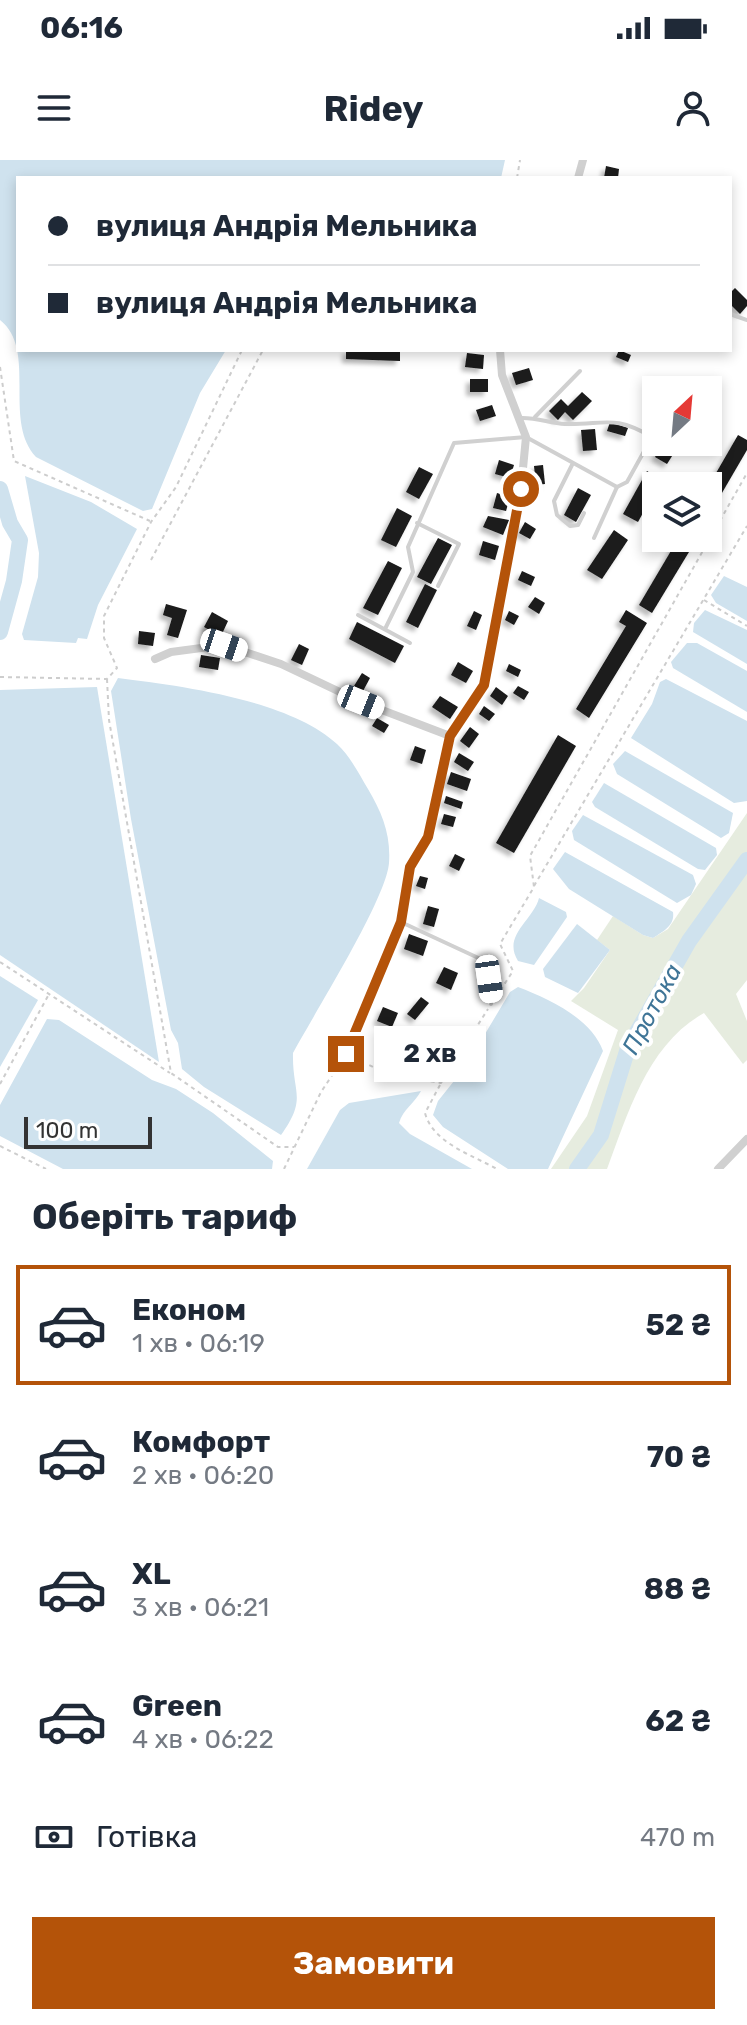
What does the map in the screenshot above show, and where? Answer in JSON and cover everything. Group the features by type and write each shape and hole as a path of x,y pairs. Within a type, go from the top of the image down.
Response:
{"street":[{"path":"346,1054 401,922 410,867 428,837 450,736 484,685 521,489 526,437 502,375 500,352"},
{"path":"155,659 171,652 224,645 281,664 361,702 450,736"},
{"path":"718,1169 747,1139"}],"lane":[{"path":"535,417 580,371"},
{"path":"520,418 535,417 562,424 612,420 642,431"},
{"path":"385,629 413,572 408,547 454,443 526,437 617,487"},
{"path":"594,538 617,487 627,482 642,456"},
{"path":"572,465 554,501 557,515 570,526 578,525 584,513"},
{"path":"417,523 459,544 438,586"},
{"path":"358,615 410,643"},
{"path":"401,922 487,962 491,1004"}],"path":[{"path":"171,1073 109,720 107,679 117,668 104,638 104,616 151,522 176,487 241,352"},
{"path":"151,560 262,352"},
{"path":"0,367 14,461 151,522"},
{"path":"534,887 530,856 747,473"},
{"path":"497,1169 437,1136 428,1125 425,1113 513,971 500,944 747,526"},
{"path":"702,600 747,626"},
{"path":"0,677 107,679"},
{"path":"0,962 278,1147 294,1147"},
{"path":"0,1084 49,994"},
{"path":"284,1169 321,1092 346,1054 385,1073 441,1083"},
{"path":"0,1146 46,1169"}],"shaded area":[{"path":"747,813 747,980 736,994 747,1021 747,1060 743,1064 704,1013 685,1026 654,1061 632,1103 607,1169 551,1169 587,1116 618,1030 571,1001 584,988 610,950 597,940 613,916 653,938 668,929"}],"water":[{"path":"0,160 505,160 501,176 16,176 16,346 11,333 0,320"},
{"path":"17,352 225,352 200,393 152,509 143,511 36,457 26,442 21,425"},
{"path":"25,476 91,502 137,529 98,605 87,639 78,638 76,643 24,640 22,634 38,577 39,553"},
{"path":"724,576 747,587 747,621 716,603 711,595"},
{"path":"705,610 747,630 747,664 693,632 694,623"},
{"path":"687,643 697,643 747,671 747,712 673,668 671,662"},
{"path":"118,678 203,691 292,716 337,744 350,760 381,815 389,843 385,880 363,929 293,1053 296,1103 281,1135 204,1087 182,1069 178,1043 171,1030 131,819 111,691"},
{"path":"666,679 747,721 747,801 734,803 631,738 652,704 660,682"},
{"path":"97,687 159,1062 0,955 0,690"},
{"path":"625,751 733,813 729,833 721,838 617,774 613,764"},
{"path":"604,783 716,848 717,855 705,870 698,869 595,807 592,802"},
{"path":"583,815 693,875 696,884 691,895 677,903 574,840 572,831"},
{"path":"565,852 673,912 670,924 653,938 643,935 569,889 553,869"},
{"path":"539,898 566,912 567,917 534,965 518,961 514,943"},
{"path":"577,924 610,950 578,993 545,977 543,969"},
{"path":"0,976 38,1000 0,1067"},
{"path":"518,987 543,997 579,1019 603,1051 548,1169 508,1169 443,1127 433,1115 438,1101 466,1066 510,992"},
{"path":"47,1019 59,1020 152,1080 176,1089 213,1113 273,1161 272,1169 63,1169 0,1136 0,1105"},
{"path":"421,1091 399,1123 410,1134 472,1169 307,1169 340,1110 349,1103"}],"building":[{"path":"606,166 619,169 618,176 604,176"},
{"path":"735,288 747,300 747,306 740,314 732,306 732,291"},
{"path":"346,352 400,352 400,361 346,359"},
{"path":"618,352 631,355 628,362 616,357"},
{"path":"467,353 484,355 483,369 465,367"},
{"path":"529,368 533,380 516,385 512,373"},
{"path":"470,379 488,379 488,392 470,392"},
{"path":"582,392 592,401 573,420 565,412 558,420 549,411 561,399 568,406"},
{"path":"492,405 496,416 480,421 476,410"},
{"path":"610,422 628,428 625,436 607,431"},
{"path":"595,429 597,450 583,451 581,430"},
{"path":"738,435 747,440 747,450 722,493 722,472 717,472"},
{"path":"656,456 672,456 667,464"},
{"path":"499,460 514,465 510,478 495,474"},
{"path":"543,465 545,484 536,485 534,466"},
{"path":"419,467 433,474 419,499 406,492"},
{"path":"642,480 642,515 638,522 623,514"},
{"path":"578,488 591,495 576,522 564,515"},
{"path":"497,493 510,497 506,511 493,508"},
{"path":"397,508 412,516 396,547 381,540"},
{"path":"488,516 509,520 503,535 483,527"},
{"path":"525,522 536,529 530,539 519,533"},
{"path":"614,530 628,540 602,579 587,570"},
{"path":"438,538 452,545 431,584 417,577"},
{"path":"483,541 499,546 495,560 479,555"},
{"path":"670,552 689,552 652,613 639,605"},
{"path":"388,561 402,568 378,615 363,608"},
{"path":"522,571 535,577 531,586 518,580"},
{"path":"425,584 437,590 418,628 406,622"},
{"path":"535,597 545,603 539,614 528,607"},
{"path":"166,604 187,610 178,638 167,635 172,618 163,615"},
{"path":"626,610 647,623 589,718 576,709 626,626 619,622"},
{"path":"474,611 482,615 476,630 467,626"},
{"path":"509,611 519,616 514,625 505,620"},
{"path":"212,612 228,621 221,636 204,627"},
{"path":"357,622 404,646 395,663 349,639"},
{"path":"139,631 155,633 153,646 138,644"},
{"path":"299,644 309,649 302,665 291,660"},
{"path":"201,655 220,658 218,670 199,667"},
{"path":"458,662 473,671 466,683 451,675"},
{"path":"509,664 521,670 518,677 506,671"},
{"path":"362,673 370,678 363,691 354,686"},
{"path":"518,686 529,692 524,700 513,693"},
{"path":"496,687 508,696 502,705 490,696"},
{"path":"440,696 458,707 450,719 432,707"},
{"path":"484,706 495,714 489,721 479,714"},
{"path":"377,718 389,725 384,733 372,726"},
{"path":"470,727 479,734 469,748 460,741"},
{"path":"558,735 576,746 514,853 496,843"},
{"path":"415,746 426,750 422,764 410,760"},
{"path":"459,753 474,762 468,771 454,762"},
{"path":"451,772 471,779 467,791 447,784"},
{"path":"446,796 463,802 461,809 444,803"},
{"path":"444,814 456,817 453,827 441,824"},
{"path":"455,854 465,859 459,871 449,866"},
{"path":"420,876 428,878 425,889 416,886"},
{"path":"428,906 439,909 434,927 423,924"},
{"path":"409,934 428,941 423,956 404,949"},
{"path":"444,967 458,973 451,990 436,983"},
{"path":"421,997 429,1003 415,1020 407,1014"},
{"path":"383,1007 398,1013 392,1027 377,1021"}],"waterway":[{"name":"Протока","path":"0,489 10,523 20,540 14,581 0,632"},
{"name":"Протока","path":"577,1169 601,1135 628,1048 689,941 747,860"}],"route":[{"path":"346,1054 401,922 410,867 428,837 450,736 484,685 496,608 521,489"}]}
